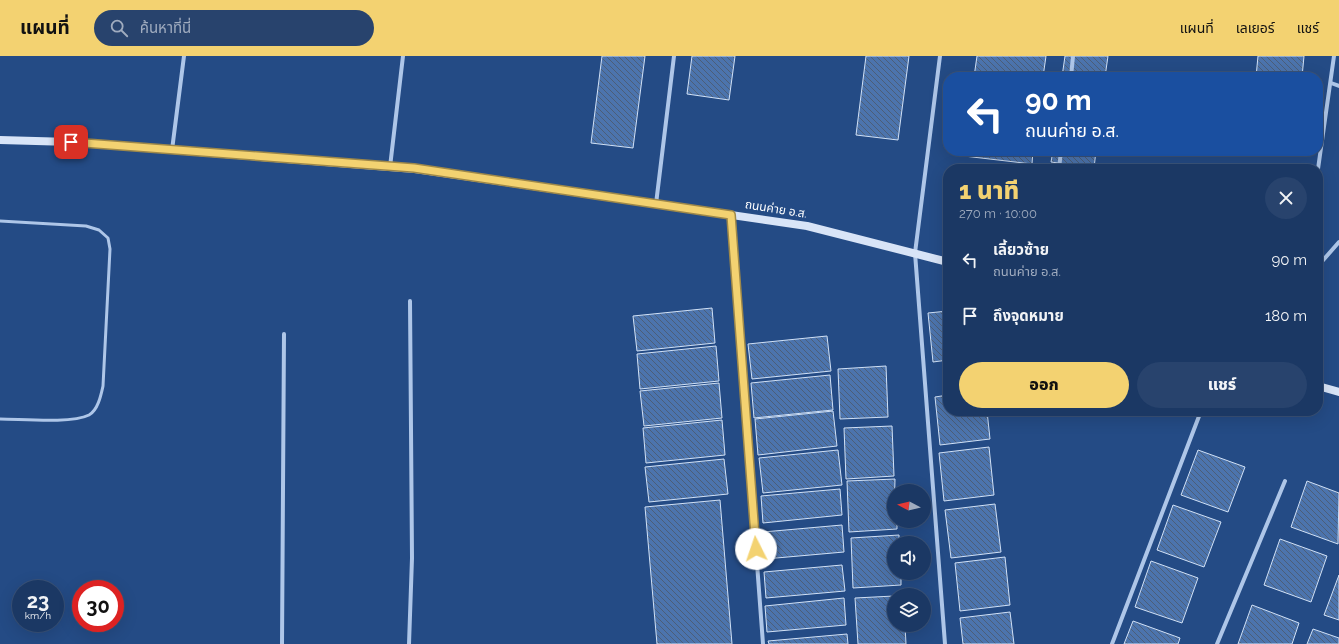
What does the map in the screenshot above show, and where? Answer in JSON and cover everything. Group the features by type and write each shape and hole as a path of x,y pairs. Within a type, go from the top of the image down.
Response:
{"street":[{"path":"172,150 184,56"},
{"path":"390,167 404,56"},
{"path":"656,204 674,56"},
{"path":"940,56 915,254 945,644"},
{"path":"1071,72 1073,56"},
{"path":"1323,136 1334,56"},
{"path":"1331,83 1339,86"},
{"name":"ถนนค่าย อ.ส.","path":"0,140 71,142 414,168 807,226 943,261"},
{"path":"731,215 763,644"},
{"path":"1323,260 1339,242"},
{"path":"409,644 412,558 410,301"},
{"path":"282,644 284,334"},
{"path":"1323,387 1339,392"},
{"path":"1112,644 1199,416"},
{"path":"1217,644 1285,481"}],"lane":[{"path":"0,221 86,226 99,230 108,238 110,249 103,386 100,401 90,414 72,420 0,418"}],"building":[{"path":"602,56 645,56 633,148 591,143"},
{"path":"692,56 735,56 729,100 687,94"},
{"path":"866,56 909,56 898,140 856,135"},
{"path":"977,56 1046,56 1044,72 975,72"},
{"path":"1065,56 1108,56 1106,72 1063,72"},
{"path":"1258,56 1304,56 1302,72 1256,72"},
{"path":"964,156 1033,156 1032,164"},
{"path":"1052,156 1095,156 1094,164 1065,164 1051,162"},
{"path":"712,308 715,343 637,351 633,316"},
{"path":"943,312 943,361 933,362 928,313"},
{"path":"827,336 831,371 752,379 748,344"},
{"path":"716,346 719,381 640,389 637,354"},
{"path":"886,366 888,417 840,419 838,369"},
{"path":"830,375 833,410 754,418 751,383"},
{"path":"719,383 722,418 644,426 640,391"},
{"path":"943,396 943,416 988,416 990,439 940,445 935,397"},
{"path":"833,411 837,446 758,455 755,419"},
{"path":"722,420 725,455 646,463 643,428"},
{"path":"892,426 894,476 846,479 844,428"},
{"path":"989,447 994,495 944,501 939,453"},
{"path":"838,450 842,485 763,493 759,458"},
{"path":"1198,450 1245,467 1228,512 1181,495"},
{"path":"724,459 728,494 649,502 645,467"},
{"path":"895,479 895,484 887,484 887,528 897,529 849,532 847,481"},
{"path":"1307,481 1339,493 1338,544 1291,527"},
{"path":"840,489 842,515 763,523 761,496"},
{"path":"720,500 732,644 657,644 645,507"},
{"path":"995,504 1001,552 951,558 945,510"},
{"path":"1173,505 1221,522 1204,567 1157,550"},
{"path":"842,525 844,552 765,559 763,532"},
{"path":"899,535 887,536 887,580 901,580 901,585 853,588 851,538"},
{"path":"1280,539 1327,556 1311,602 1264,585"},
{"path":"1005,557 1010,605 960,611 955,563"},
{"path":"1151,561 1198,578 1182,623 1135,607"},
{"path":"842,565 845,591 766,598 764,572"},
{"path":"1339,575 1339,620 1324,615"},
{"path":"887,596 887,632 905,632 906,644 858,644 855,598"},
{"path":"844,598 846,625 767,632 765,606"},
{"path":"1252,605 1299,623 1292,644 1238,644"},
{"path":"1010,612 1014,644 963,644 960,618"},
{"path":"1133,621 1180,638 1178,644 1124,644"},
{"path":"1313,629 1339,638 1339,644 1307,644"},
{"path":"847,634 848,644 769,644 768,641"}],"route":[{"path":"71,142 414,168 731,215 756,549"}]}
